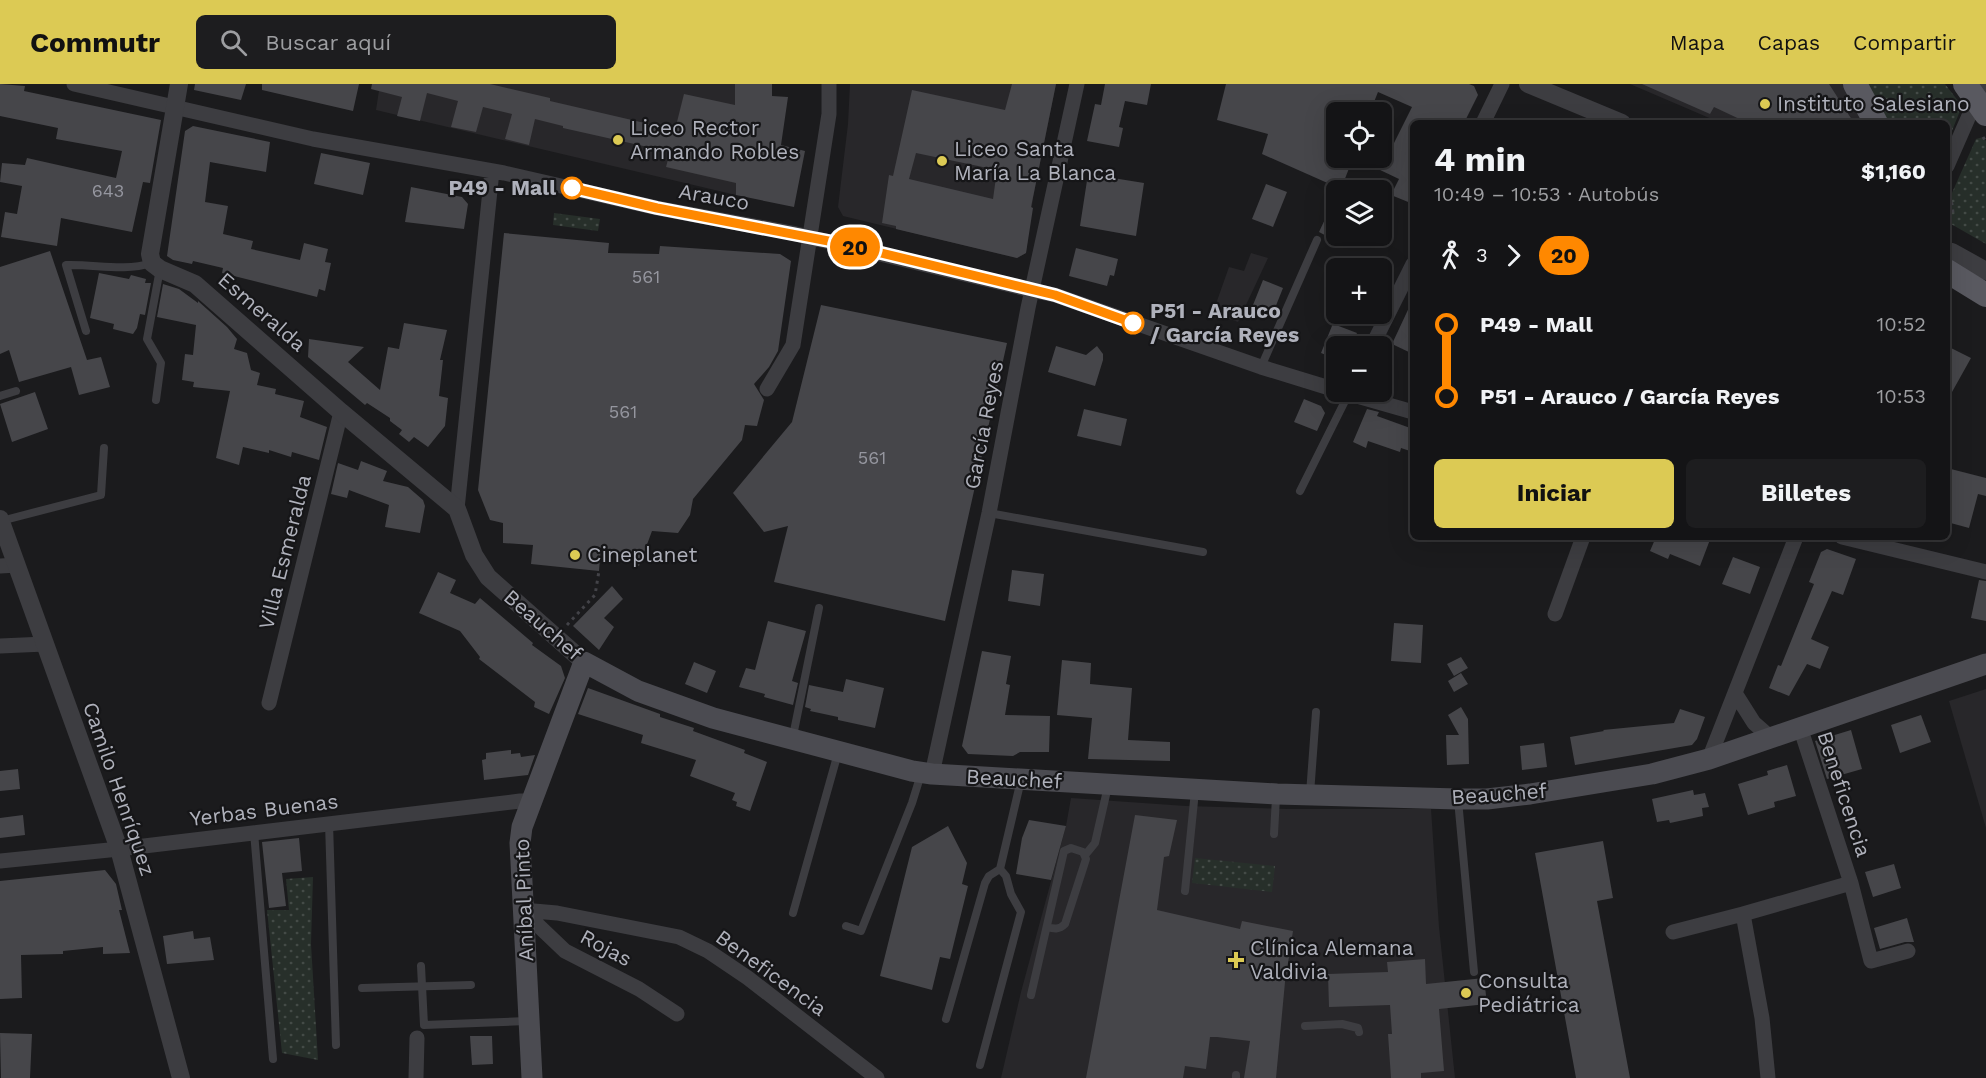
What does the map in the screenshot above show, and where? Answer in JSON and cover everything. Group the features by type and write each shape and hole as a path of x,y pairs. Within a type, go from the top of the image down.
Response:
{"main road":[{"path":"1855,84 1874,120"},
{"path":"1950,273 1986,296"},
{"name":"Beauchef","path":"584,662 638,692 713,718 927,773 1276,794 1458,799 1487,799 1530,794 1652,774 1709,759 1986,664"},
{"name":"Aníbal Pinto","path":"532,1078 522,910 520,843 522,827 584,662"}],"street":[{"name":"Arauco","path":"74,84 314,139 492,171 657,208 809,237 1055,295 1261,367 1326,386"},
{"path":"156,266 150,254 179,84"},
{"path":"767,390 793,345 829,114 829,84"},
{"name":"García Reyes","path":"927,773 989,513 1031,290 1077,84"},
{"path":"1484,120 1502,84"},
{"path":"1528,84 1615,120"},
{"path":"1950,160 1978,104"},
{"name":"Beauchef","path":"492,171 457,509 474,555 488,577 584,662"},
{"path":"1950,252 1986,271"},
{"name":"Esmeralda","path":"156,266 195,284 341,412 457,509"},
{"path":"1377,336 1410,270"},
{"name":"Arauco","path":"1379,402 1410,411"},
{"name":"Villa Esmeralda","path":"269,703 341,412"},
{"name":"Camilo Henríquez","path":"0,520 9,566 45,644 119,849 181,1078"},
{"path":"1555,614 1582,540"},
{"path":"1709,759 1795,540"},
{"path":"1854,540 1986,572"},
{"path":"0,645 45,644"},
{"path":"1735,693 1754,723 1770,737"},
{"name":"Beneficencia","path":"1673,932 1851,883 1800,727"},
{"name":"Yerbas Buenas","path":"0,861 532,801"},
{"path":"1851,883 1871,961 1908,951"},
{"name":"Beneficencia","path":"522,910 557,913 680,937 708,951 748,978 877,1078"},
{"name":"Rojas","path":"522,910 565,951 639,989 676,1014"},
{"path":"1743,914 1762,1018 1768,1078"},
{"path":"416,1078 417,1038"}],"lane":[{"path":"1261,367 1317,240"},
{"path":"86,331 66,265 92,264 126,269 156,266 147,339 161,363 156,400"},
{"path":"0,396 16,391"},
{"path":"1300,491 1340,402"},
{"path":"0,520 101,495 104,448"},
{"path":"989,513 1203,552"},
{"path":"792,738 819,608"},
{"path":"1310,795 1316,712"},
{"path":"793,913 839,752"},
{"path":"846,926 861,931 912,802 927,773"},
{"path":"946,1020 985,883 989,876 1000,869 1022,780"},
{"path":"1047,927 1061,928 1065,924 1086,854 1095,843 1108,785"},
{"path":"1185,891 1196,790"},
{"path":"1274,834 1276,794"},
{"path":"1458,799 1474,972"},
{"path":"329,823 336,1045"},
{"path":"254,832 273,1059"},
{"path":"1031,994 1064,851 1071,848 1086,854"},
{"path":"980,1065 1021,912 1011,894 1006,876 1000,869"},
{"path":"422,966 424,1025 529,1021"},
{"path":"363,988 471,985"},
{"path":"1305,1026 1347,1025 1358,1028 1359,1032"}],"path":[{"path":"1978,104 1986,142"},
{"path":"1950,201 1953,213"},
{"path":"566,626 595,595 599,571"}],"shaded area":[{"name":"Liceo Rector Armando Robles","path":"380,84 736,84 736,195 376,110"},
{"name":"Liceo Santa María La Blanca","path":"850,84 1056,84 1033,198 1026,253 1017,258 843,216 838,207 848,124"},
{"name":"Instituto Salesiano","path":"1630,84 1843,84 1863,120 1714,120"},
{"path":"1866,84 1945,84 1962,106 1950,136 1950,120 1887,120"},
{"path":"1983,137 1986,141 1986,244 1951,224 1950,219 1950,197 1976,139"},
{"path":"554,213 600,219 598,231 553,225"},
{"path":"1251,253 1268,258 1238,322 1212,315 1229,267 1244,271"},
{"path":"1986,689 1986,828 1949,701"},
{"name":"Clínica Alemana Valdivia","path":"1071,798 1186,806 1431,809 1439,927 1455,1078 1001,1078 1021,992 1066,826"},
{"path":"1195,858 1275,866 1272,892 1192,883"},
{"path":"313,877 311,944 318,1060 282,1053 267,910 289,910 286,879"}],"building":[{"path":"0,84 25,86 24,91 161,120 150,183 143,182 132,232 61,218 57,246 1,237 5,212 17,214 22,186 0,182 2,163 25,165 27,158 116,178 122,151 56,139 58,128 0,116"},
{"path":"195,84 246,84 241,100 194,90"},
{"path":"262,84 359,84 353,111 262,90"},
{"path":"372,84 490,84 550,98 550,101 675,130 684,94 735,105 735,84 772,84 772,96 788,97 781,145 805,151 794,207 736,195 736,183 666,167 670,152 563,128 563,126 535,119 529,145 505,139 512,114 483,107 476,132 451,127 458,101 427,93 420,121 397,116 402,97 371,89"},
{"name":"Liceo Santa María La Blanca","path":"1012,84 1056,84 1031,207 1033,208 1026,253 1017,258 896,229 896,226 882,223 889,175 893,176 912,90 1005,110","holes":["916,153 997,170 993,199 909,179"]},
{"path":"1105,84 1151,84 1147,105 1125,101 1119,127 1123,128 1119,147 1087,141 1095,104 1101,105"},
{"path":"1226,84 1469,84 1474,86 1478,95 1466,120 1410,120 1410,203 1392,195 1399,179 1378,169 1392,168 1392,142 1394,143 1412,107 1378,92 1374,102 1326,102 1326,168 1349,168 1344,180 1326,180 1326,182 1262,154 1268,134 1217,120"},
{"name":"Instituto Salesiano","path":"1642,84 1829,84 1852,120 1742,120 1714,107 1710,114"},
{"path":"193,126 270,142 266,172 210,162 205,202 228,206 223,234 253,241 251,249 300,260 304,243 328,249 325,262 331,263 325,291 319,289 317,297 222,273 223,268 193,261 192,264 173,260 167,256 185,131"},
{"path":"321,153 370,163 363,195 314,184"},
{"path":"1088,174 1144,183 1136,236 1080,226"},
{"path":"1266,184 1287,192 1273,227 1252,219"},
{"path":"411,187 462,197 468,204 464,229 405,222"},
{"path":"1326,217 1326,236 1319,232"},
{"path":"504,233 609,243 608,253 659,254 660,246 780,254 791,261 778,351 769,367 754,384 764,400 757,426 745,425 742,440 693,499 690,515 678,533 652,531 639,566 601,545 599,571 531,564 533,545 503,543 503,523 490,520 478,490"},
{"path":"1076,248 1118,259 1114,276 1110,275 1107,286 1069,276"},
{"path":"50,251 87,360 101,357 110,387 79,395 71,367 19,382 9,350 0,354 0,267"},
{"path":"99,273 129,279 131,275 146,279 145,283 151,283 145,315 140,314 133,334 113,329 114,324 90,318"},
{"path":"1263,280 1283,288 1273,313 1253,305"},
{"path":"163,284 179,289 198,303 198,301 227,327 237,339 234,349 247,353 251,370 260,373 257,385 276,389 275,394 304,401 300,417 327,427 319,460 292,452 291,457 269,450 269,453 243,447 239,465 216,458 230,391 193,387 194,382 182,380 185,354 193,355 196,325 157,317"},
{"path":"821,305 1007,343 945,621 774,582 788,526 764,532 733,493 792,422"},
{"path":"1410,305 1410,353 1392,344"},
{"path":"404,323 447,330 440,360 443,360 439,396 448,398 445,426 428,447 414,437 409,442 399,434 402,430 390,421 390,418 367,403 365,405 308,357 309,339 364,347 348,362 380,390 388,347 399,349"},
{"path":"1333,324 1357,333 1356,336 1328,336"},
{"path":"1326,341 1326,355 1321,353"},
{"path":"1056,346 1086,355 1097,346 1103,354 1103,360 1095,386 1048,372"},
{"path":"1950,348 1971,358 1950,396"},
{"path":"35,392 48,429 12,442 0,404"},
{"path":"1304,399 1321,406 1325,413 1317,431 1294,422"},
{"path":"1084,409 1127,419 1121,446 1077,436"},
{"path":"1367,409 1379,412 1377,416 1410,428 1410,451 1401,448 1400,452 1368,441 1366,448 1353,442"},
{"path":"361,461 387,471 383,481 408,487 423,500 425,506 420,533 385,527 389,505 349,490 347,498 331,494 338,463 358,470"},
{"path":"1950,469 1986,478 1986,496 1978,494 1969,528 1950,523"},
{"path":"1655,540 1710,540 1700,566 1670,554 1668,559 1650,551"},
{"path":"1827,549 1856,559 1843,595 1832,591 1811,639 1829,647 1820,669 1807,664 1789,696 1769,688 1778,665 1781,666 1814,584 1809,582 1821,552"},
{"path":"1733,557 1760,567 1750,594 1722,584"},
{"path":"1012,570 1044,574 1040,606 1008,601"},
{"path":"438,572 456,580 450,593 475,604 480,598 533,643 532,645 561,666 565,678 549,714 534,707 535,702 479,659 480,657 460,631 419,613"},
{"path":"1979,580 1986,581 1986,621 1971,618"},
{"path":"612,586 623,599 604,618 614,627 599,650 573,626"},
{"path":"768,621 806,631 792,681 798,683 793,705 739,687 746,668 755,670"},
{"path":"1394,623 1423,625 1421,663 1391,661"},
{"path":"982,651 1011,656 1006,684 1010,685 1005,715 1050,716 1049,752 1020,752 1013,756 968,754 962,746"},
{"path":"1461,657 1468,668 1454,676 1447,664"},
{"path":"1062,660 1091,663 1090,684 1132,688 1128,740 1170,742 1170,761 1088,759 1092,718 1057,715"},
{"path":"694,662 716,671 707,693 685,684"},
{"path":"1461,673 1468,684 1454,692 1448,681"},
{"path":"846,679 884,688 875,728 838,720 838,717 810,711 811,709 805,707 809,685 843,692"},
{"path":"588,688 694,728 693,731 745,750 744,753 767,762 750,811 736,806 737,802 732,800 735,793 690,776 696,760 641,743 643,735 578,714"},
{"path":"1461,707 1468,719 1469,764 1447,765 1446,735 1459,735 1448,715"},
{"path":"1680,709 1705,717 1697,739 1692,745 1575,765 1570,737 1603,730 1674,723"},
{"path":"1921,715 1931,742 1900,753 1891,725"},
{"path":"1851,730 1862,769 1827,779 1815,741"},
{"path":"1544,743 1547,767 1522,770 1520,746"},
{"path":"511,750 511,754 520,753 521,757 535,755 528,775 484,780 482,760 486,759 486,753"},
{"path":"1787,765 1796,796 1774,802 1775,807 1748,815 1738,784 1768,775 1767,771"},
{"path":"18,769 20,789 0,791 0,771"},
{"path":"1693,790 1694,795 1705,793 1709,807 1702,808 1703,816 1670,823 1669,820 1657,822 1652,799"},
{"path":"23,815 25,835 0,838 0,818"},
{"path":"1135,815 1177,820 1169,856 1164,857 1157,910 1240,929 1242,921 1293,931 1285,982 1276,1078 1244,1078 1250,1041 1210,1037 1206,1069 1185,1066 1183,1078 1086,1078"},
{"path":"1029,820 1066,826 1051,880 1016,874 1022,838"},
{"path":"948,826 967,863 962,884 968,886 950,959 940,957 932,990 880,976 912,847"},
{"path":"299,838 302,871 282,873 286,906 269,908 262,842"},
{"path":"1603,841 1613,898 1597,901 1630,1078 1576,1078 1535,853"},
{"path":"1894,864 1901,888 1873,897 1865,872"},
{"path":"105,870 116,884 122,910 119,910 130,953 103,954 103,947 63,951 63,954 21,955 22,998 0,999 0,881"},
{"path":"1907,918 1914,942 1905,942 1880,949 1874,928"},
{"path":"193,931 194,939 210,937 214,960 167,964 163,936"},
{"path":"1425,959 1426,984 1484,978 1487,1004 1439,1009 1444,1071 1421,1073 1421,1078 1391,1078 1388,1034 1392,1034 1390,1005 1329,1007 1328,974 1388,972 1387,962"},
{"path":"0,1033 32,1034 30,1078 1,1078"},
{"path":"470,1036 492,1036 493,1064 472,1065"}],"bus line":[{"name":"20","path":"572,188 657,208 844,244 1055,295 1133,323"}],"place":[{"name":"Instituto Salesiano","path":"1765,104"},
{"name":"Liceo Rector Armando Robles","path":"618,140"},
{"name":"Liceo Santa María La Blanca","path":"942,161"},
{"name":"P49 - Mall","path":"572,188"},
{"name":"P51 - Arauco / García Reyes","path":"1133,323"},
{"name":"Cineplanet","path":"575,555"},
{"name":"Clínica Alemana Valdivia","path":"1236,960"},
{"name":"Consulta Pediátrica","path":"1466,993"}]}
